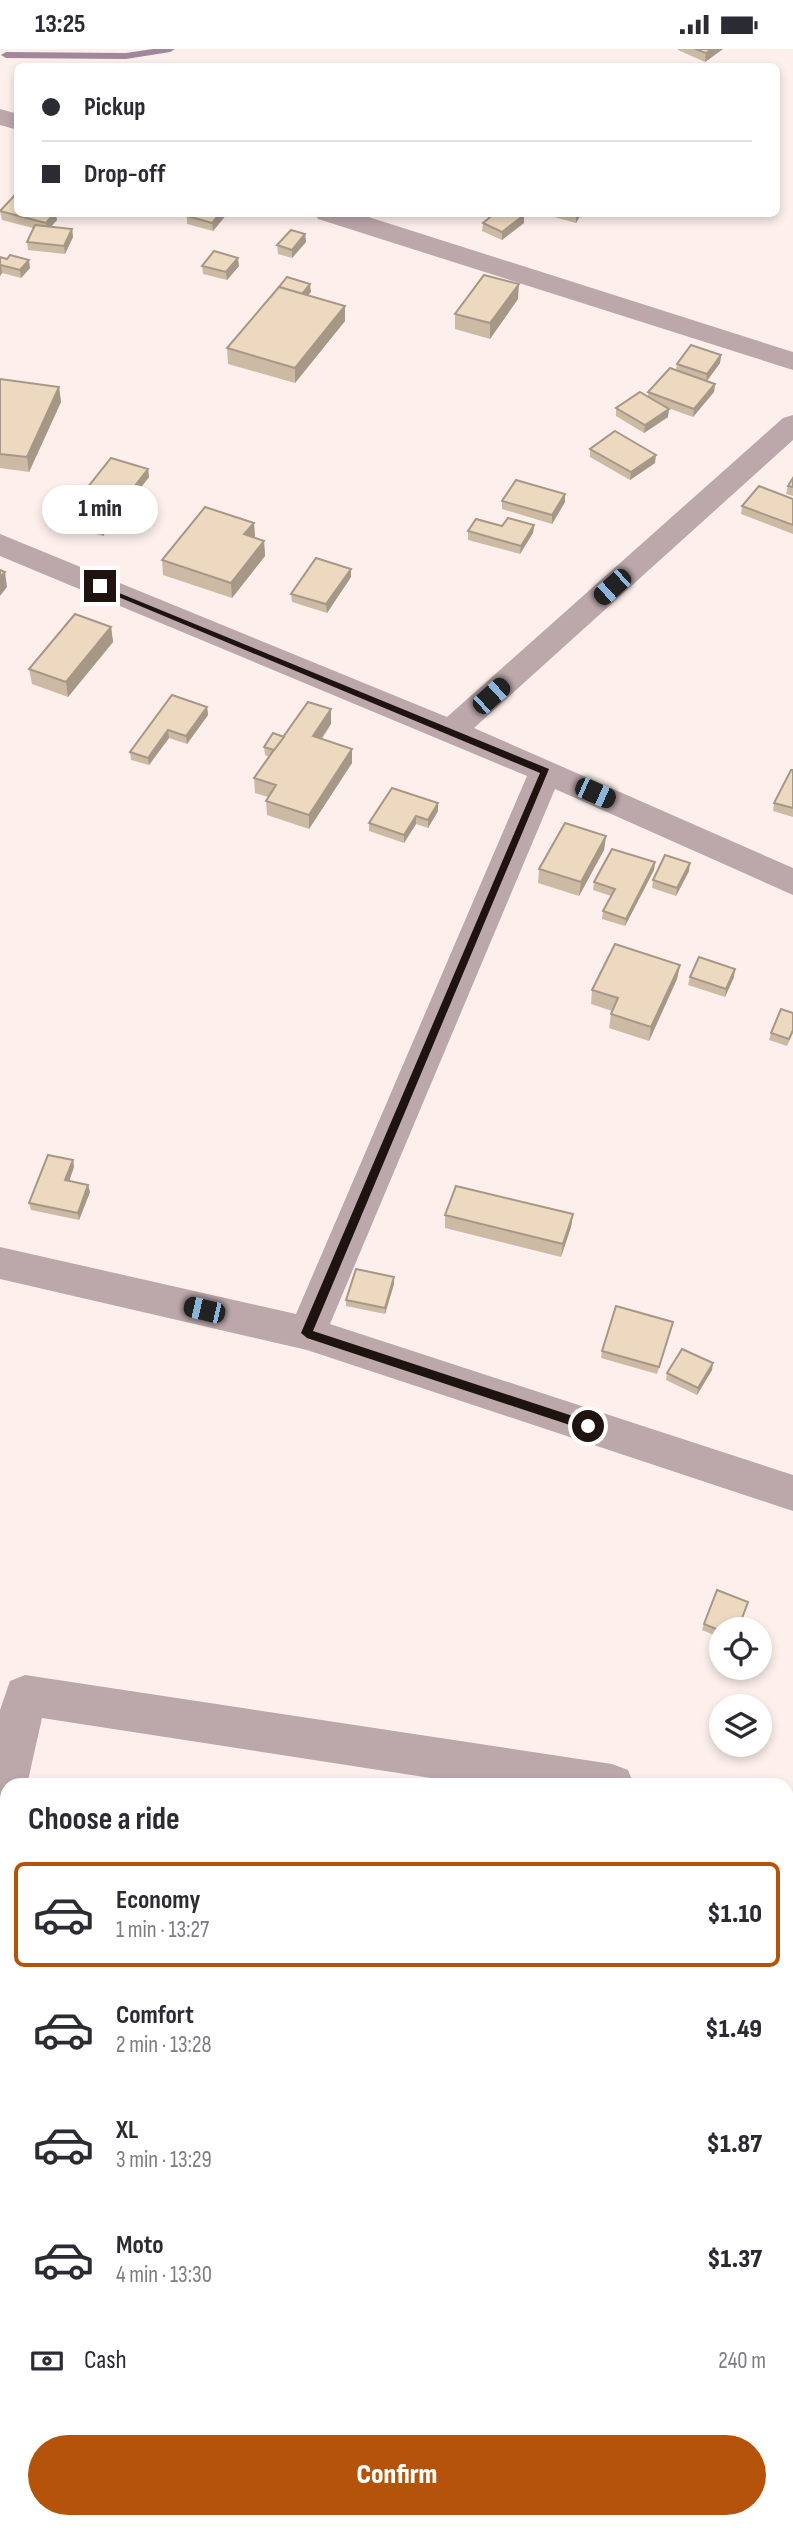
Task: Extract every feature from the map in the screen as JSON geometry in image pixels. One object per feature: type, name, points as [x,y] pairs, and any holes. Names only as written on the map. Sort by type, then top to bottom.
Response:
[{"type":"street","points":[[340,217],[793,361]]},
{"type":"street","points":[[450,732],[793,424]]},
{"type":"street","points":[[0,544],[546,771],[793,882]]},
{"type":"street","points":[[307,1333],[546,771]]},
{"type":"street","points":[[0,1263],[307,1333],[793,1493]]},
{"type":"street","points":[[7,1778],[25,1695],[566,1778]]},
{"type":"building","points":[[695,49],[712,49],[706,53]]},
{"type":"building","points":[[14,196],[14,215],[0,211]]},
{"type":"building","points":[[23,217],[51,217],[46,223]]},
{"type":"building","points":[[191,217],[217,217],[212,223]]},
{"type":"building","points":[[490,217],[521,217],[502,232],[483,223]]},
{"type":"building","points":[[35,225],[72,229],[64,246],[27,242]]},
{"type":"building","points":[[291,230],[305,234],[292,250],[277,245]]},
{"type":"building","points":[[214,251],[238,258],[226,272],[202,266]]},
{"type":"building","points":[[10,255],[29,260],[20,270],[0,266],[0,257],[7,259]]},
{"type":"building","points":[[484,275],[519,284],[490,323],[455,314]]},
{"type":"building","points":[[287,277],[310,284],[302,294],[279,287]]},
{"type":"building","points":[[279,287],[345,306],[295,368],[227,348]]},
{"type":"building","points":[[691,345],[721,355],[707,374],[677,364]]},
{"type":"building","points":[[670,368],[715,384],[694,409],[648,392]]},
{"type":"building","points":[[0,379],[59,387],[27,457],[0,454]]},
{"type":"building","points":[[640,392],[669,409],[645,425],[616,408]]},
{"type":"building","points":[[615,431],[656,455],[631,472],[590,449]]},
{"type":"building","points":[[111,458],[148,469],[102,528],[64,517]]},
{"type":"building","points":[[516,480],[565,494],[552,515],[502,501]]},
{"type":"building","points":[[759,486],[793,499],[793,525],[742,506]]},
{"type":"building","points":[[205,507],[254,523],[244,534],[264,541],[231,583],[162,560]]},
{"type":"building","points":[[508,518],[534,525],[521,546],[468,531],[476,519],[502,526]]},
{"type":"building","points":[[316,558],[351,569],[326,604],[291,594]]},
{"type":"building","points":[[75,614],[111,627],[66,682],[29,669]]},
{"type":"building","points":[[172,695],[207,707],[186,736],[168,730],[148,758],[130,752]]},
{"type":"building","points":[[308,702],[331,709],[313,736],[352,749],[309,815],[266,801],[276,785],[254,778]]},
{"type":"building","points":[[273,733],[284,737],[274,750],[264,747]]},
{"type":"building","points":[[793,770],[793,808],[774,803]]},
{"type":"building","points":[[392,788],[438,803],[428,820],[416,816],[404,835],[369,823]]},
{"type":"building","points":[[565,823],[606,836],[581,882],[539,869]]},
{"type":"building","points":[[612,849],[655,862],[626,919],[603,911],[615,889],[594,882]]},
{"type":"building","points":[[665,855],[690,863],[677,888],[653,880]]},
{"type":"building","points":[[615,944],[680,965],[651,1027],[611,1014],[618,998],[592,990]]},
{"type":"building","points":[[699,957],[735,969],[726,989],[690,977]]},
{"type":"building","points":[[781,1009],[793,1013],[793,1030],[789,1039],[771,1033]]},
{"type":"building","points":[[48,1155],[73,1160],[65,1180],[88,1185],[78,1213],[29,1203]]},
{"type":"building","points":[[456,1186],[573,1214],[563,1244],[445,1215]]},
{"type":"building","points":[[356,1269],[394,1277],[385,1308],[346,1300]]},
{"type":"building","points":[[616,1306],[673,1322],[659,1367],[602,1351]]},
{"type":"building","points":[[682,1349],[713,1363],[698,1388],[667,1373]]},
{"type":"building","points":[[717,1590],[748,1602],[742,1617],[709,1617],[709,1626],[704,1624]]},
{"type":"waterway","points":[[6,55],[126,56],[170,49]]},
{"type":"route","points":[[100,586],[546,771],[307,1333],[588,1426]]}]
